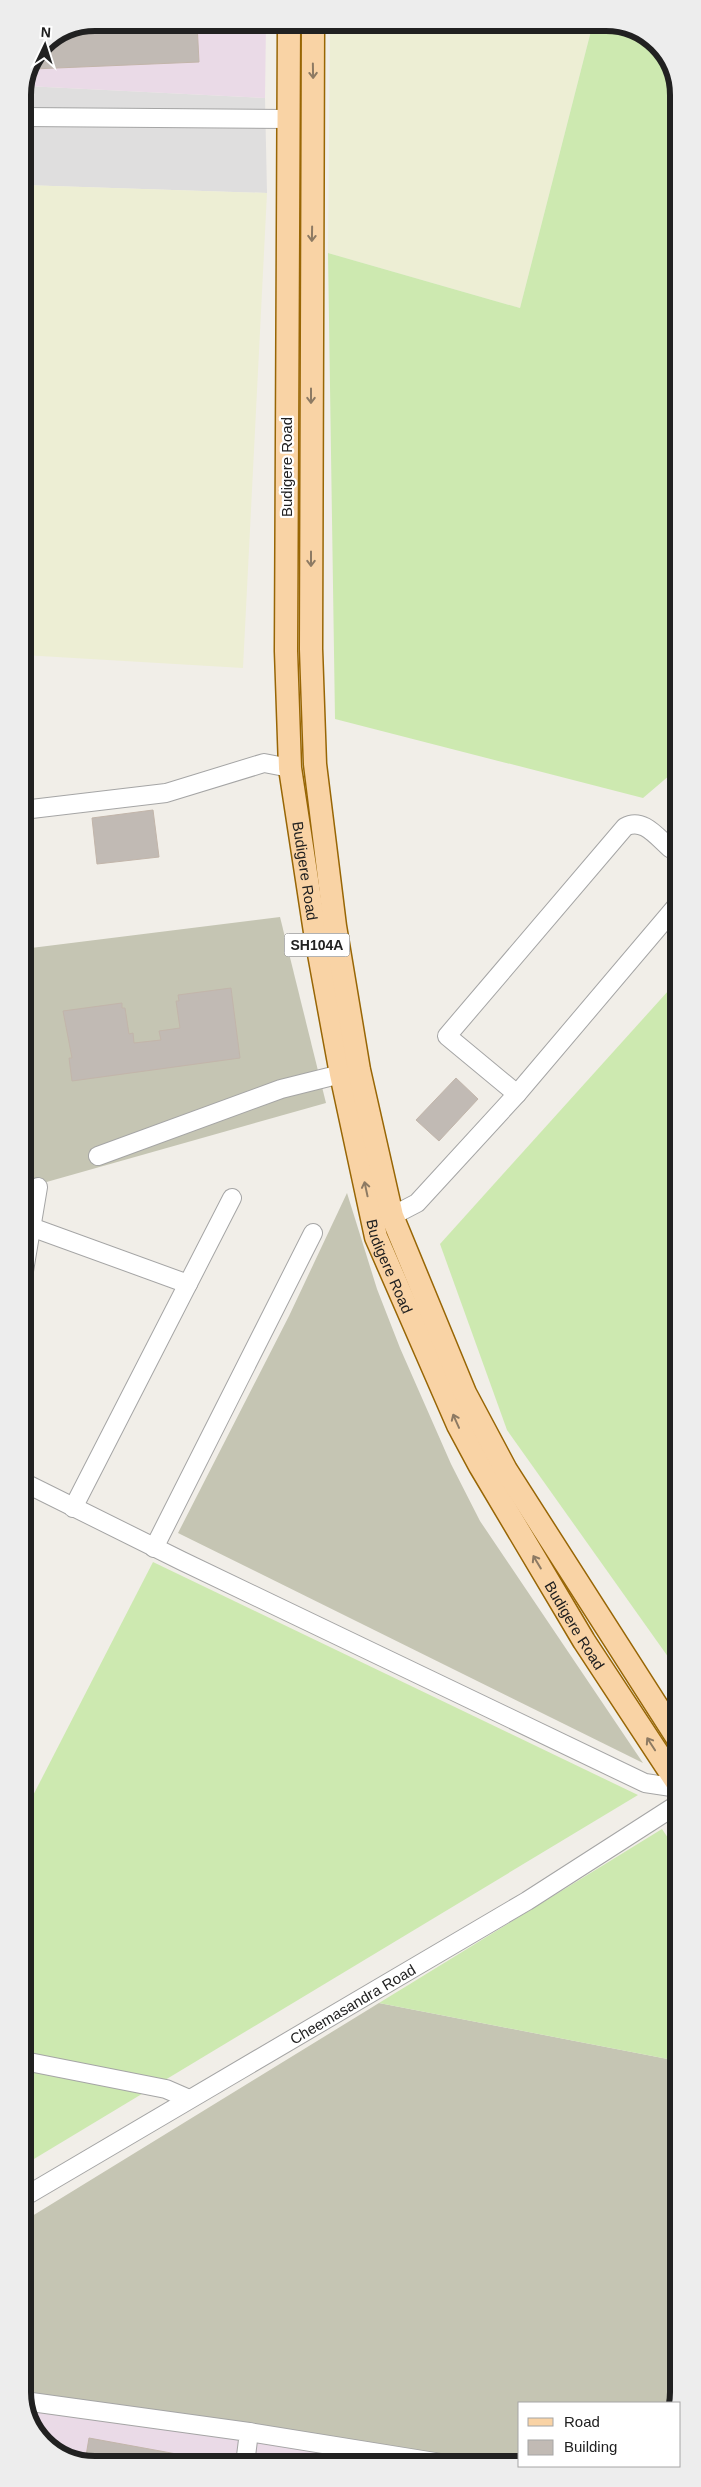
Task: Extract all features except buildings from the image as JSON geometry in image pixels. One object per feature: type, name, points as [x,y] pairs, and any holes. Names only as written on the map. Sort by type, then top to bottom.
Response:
[{"type":"main road","name":"Budigere Road","points":[[289,31],[286,651],[290,768],[315,932],[341,1074],[376,1237],[458,1425],[584,1642],[670,1774]]},
{"type":"main road","name":"Budigere Road","points":[[313,31],[311,649],[315,764],[335,926],[359,1070],[392,1216],[465,1393],[481,1425],[609,1634],[670,1727]]},
{"type":"street","points":[[31,117],[289,119]]},
{"type":"street","points":[[31,809],[166,794],[264,763],[290,768]]},
{"type":"street","points":[[517,1094],[447,1036],[625,827],[633,823],[642,824],[670,844]]},
{"type":"street","points":[[392,1216],[417,1202],[517,1094],[670,913]]},
{"type":"street","points":[[98,1156],[281,1089],[341,1074]]},
{"type":"street","points":[[31,1233],[38,1187]]},
{"type":"street","points":[[73,1508],[232,1198]]},
{"type":"street","points":[[32,1227],[188,1284]]},
{"type":"street","points":[[154,1548],[313,1233]]},
{"type":"street","points":[[31,1486],[154,1548],[645,1784],[670,1786]]},
{"type":"street","name":"Cheemasandra Road","points":[[31,2193],[527,1901],[670,1809]]},
{"type":"street","points":[[31,2062],[166,2089],[189,2099]]},
{"type":"street","points":[[32,2403],[249,2432],[393,2456]]},
{"type":"street","points":[[246,2456],[249,2432]]},
{"type":"shaded area","points":[[266,31],[265,98],[32,86],[36,71],[50,50],[71,36],[83,32]]},
{"type":"shaded area","points":[[330,31],[591,31],[520,308],[328,253]]},
{"type":"shaded area","points":[[32,86],[265,98],[267,193],[31,185]]},
{"type":"shaded area","points":[[31,185],[267,193],[243,668],[31,655]]},
{"type":"shaded area","points":[[280,917],[326,1103],[43,1183],[31,1181],[31,948]]},
{"type":"shaded area","points":[[347,1193],[377,1289],[400,1348],[451,1464],[480,1521],[643,1763],[178,1533],[289,1316]]},
{"type":"shaded area","points":[[379,2003],[670,2059],[668,2402],[518,2402],[518,2456],[449,2456],[31,2397],[31,2217]]},
{"type":"shaded area","points":[[31,2397],[449,2456],[91,2456],[71,2451],[53,2440],[40,2424],[32,2404]]},
{"type":"green space","points":[[591,31],[618,32],[630,36],[648,47],[661,63],[669,83],[670,95],[670,775],[643,798],[335,719],[328,253],[520,308]]},
{"type":"green space","points":[[670,989],[670,1660],[507,1430],[440,1244]]},
{"type":"green space","points":[[153,1562],[638,1795],[31,2161],[31,1799]]},
{"type":"green space","points":[[662,1829],[670,1841],[670,2059],[379,2003]]}]
